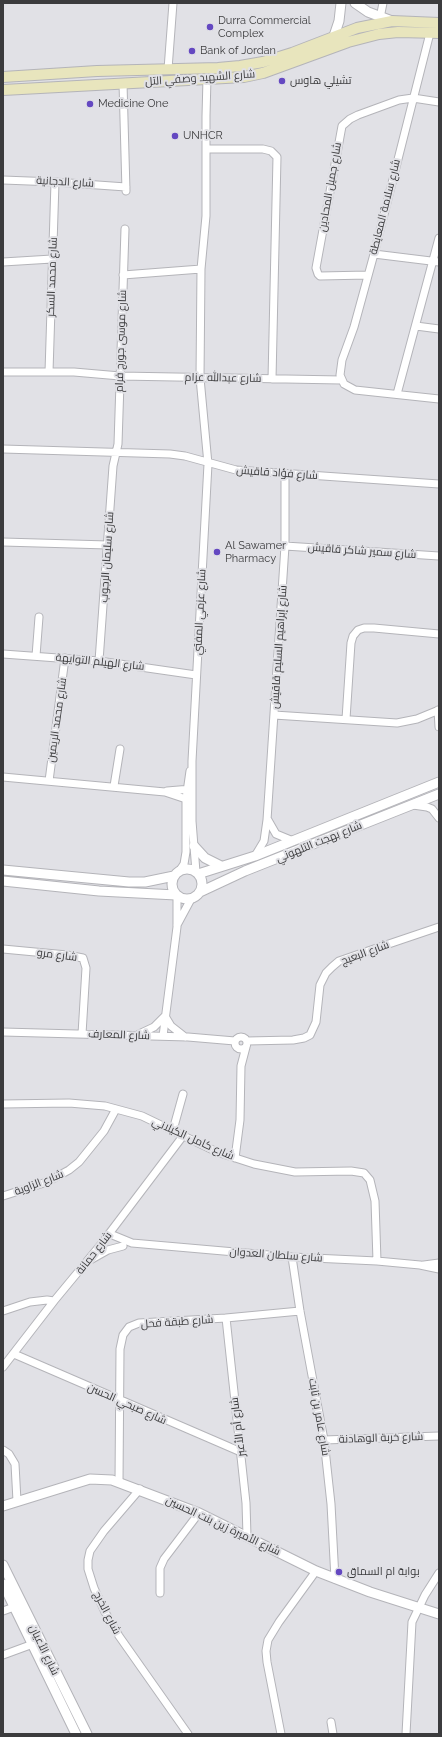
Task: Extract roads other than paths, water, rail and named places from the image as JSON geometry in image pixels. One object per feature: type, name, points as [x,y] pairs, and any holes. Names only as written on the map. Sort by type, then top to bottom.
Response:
[{"type":"main road","name":"شارع الشهيد وصفي التل","points":[[5,77],[218,68],[263,62],[292,53],[357,28],[392,21],[439,23]]},
{"type":"main road","name":"شارع الشهيد وصفي التل","points":[[5,90],[244,77],[264,73],[348,42],[379,34],[434,33]]},
{"type":"main road","points":[[26,76],[24,82],[28,88]]},
{"type":"main road","points":[[5,77],[10,83],[5,90]]},
{"type":"street","points":[[168,70],[173,3]]},
{"type":"street","points":[[334,36],[339,21],[341,3]]},
{"type":"street","points":[[355,3],[380,18],[392,21]]},
{"type":"street","points":[[380,18],[383,3]]},
{"type":"street","name":"شارع سلامة المعايطة","points":[[341,380],[340,370],[342,360],[374,254],[413,98],[434,33]]},
{"type":"street","name":"شارع عزمي المفتي","points":[[177,873],[184,861],[186,846],[208,464],[200,378],[201,270],[206,216],[208,78]]},
{"type":"street","name":"شارع الدجانية","points":[[3,180],[55,182],[126,189],[123,83]]},
{"type":"street","points":[[413,98],[439,102]]},
{"type":"street","name":"شارع جميل المحادين","points":[[368,275],[320,276],[316,268],[340,130],[344,123],[358,115],[392,102],[413,98]]},
{"type":"street","points":[[206,149],[262,149],[271,151],[277,157],[272,379]]},
{"type":"street","name":"شارع محمد السكر","points":[[50,372],[55,182]]},
{"type":"street","name":"شارع موسى جورج فرام","points":[[117,452],[125,229]]},
{"type":"street","points":[[397,394],[436,262],[439,238]]},
{"type":"street","points":[[374,254],[436,262]]},
{"type":"street","points":[[3,262],[52,259]]},
{"type":"street","points":[[123,275],[201,270]]},
{"type":"street","points":[[416,326],[439,329]]},
{"type":"street","name":"شارع عبدالله عزام","points":[[3,372],[74,372],[120,376],[341,380]]},
{"type":"street","points":[[341,380],[348,388],[355,390],[439,399]]},
{"type":"street","name":"شارع فؤاد قاقيش","points":[[3,449],[170,454],[186,456],[208,464],[236,470],[439,484]]},
{"type":"street","name":"شارع سليمان الرجوب","points":[[99,661],[113,466],[117,452]]},
{"type":"street","name":"شارع إبراهيم السليم قاقيش","points":[[256,856],[264,841],[267,820],[285,546],[286,474]]},
{"type":"street","points":[[3,542],[108,545]]},
{"type":"street","name":"شارع سمير شاكر قاقيش","points":[[285,546],[439,556]]},
{"type":"street","points":[[36,656],[39,617]]},
{"type":"street","points":[[346,719],[352,643],[353,636],[358,630],[364,628],[374,628],[439,634]]},
{"type":"street","name":"شارع الهيلم التوايهة","points":[[3,654],[99,661],[196,675]]},
{"type":"street","name":"شارع محمد الريمين","points":[[49,781],[65,658]]},
{"type":"street","points":[[274,715],[397,723],[417,719],[439,710],[439,727]]},
{"type":"street","points":[[114,786],[120,749]]},
{"type":"street","points":[[3,777],[114,786],[165,792],[189,799]]},
{"type":"street","name":"شارع بهجت التلهوني","points":[[197,873],[256,856],[439,782]]},
{"type":"street","points":[[165,792],[189,789]]},
{"type":"street","name":"شارع بهجت التلهوني","points":[[200,892],[245,871],[439,794]]},
{"type":"street","name":"شارع عزمي المفتي","points":[[189,799],[197,873]]},
{"type":"street","points":[[410,805],[432,809],[439,818]]},
{"type":"street","points":[[267,820],[276,834],[293,841]]},
{"type":"street","points":[[194,846],[206,858],[221,866]]},
{"type":"street","points":[[3,870],[125,882],[145,882],[188,869],[197,873],[202,883],[200,892],[191,899],[177,927]]},
{"type":"street","points":[[163,1036],[164,1016],[177,927],[176,895],[171,886],[177,873]]},
{"type":"street","points":[[3,881],[99,891],[176,895],[184,899],[191,899]]},
{"type":"street","name":"شارع البعيج","points":[[246,1044],[293,1040],[310,1035],[316,1022],[320,985],[326,973],[332,967],[339,962],[365,952],[439,927]]},
{"type":"street","name":"شارع مرو","points":[[3,949],[83,958],[86,968],[82,1034]]},
{"type":"street","points":[[136,1036],[154,1026],[164,1016]]},
{"type":"street","points":[[164,1016],[175,1030],[188,1037]]},
{"type":"street","name":"شارع المعارف","points":[[3,1032],[188,1037],[235,1044]]},
{"type":"street","points":[[235,1158],[240,1113],[241,1066],[246,1044],[244,1037],[239,1037],[235,1044],[241,1066]]},
{"type":"street","points":[[235,1044],[240,1050],[246,1044]]},
{"type":"street","points":[[173,1130],[183,1094]]},
{"type":"street","name":"شارع كامل الكيلاني","points":[[3,1104],[69,1103],[116,1109],[142,1116],[216,1152],[254,1164],[290,1171],[351,1171],[364,1173],[370,1180],[376,1201],[377,1261]]},
{"type":"street","name":"شارع الزاوية","points":[[3,1196],[47,1182],[70,1170],[79,1162],[104,1132],[116,1109]]},
{"type":"street","name":"شارع حمانة","points":[[3,1367],[54,1301],[110,1234],[183,1136]]},
{"type":"street","name":"شارع سلطان العدوان","points":[[110,1234],[132,1243],[292,1256],[377,1261],[420,1265],[439,1270]]},
{"type":"street","name":"شارع سلطان العدوان","points":[[102,1243],[123,1246],[132,1243]]},
{"type":"street","points":[[87,1263],[103,1253],[123,1246]]},
{"type":"street","name":"شارع عامر بن ثابت","points":[[292,1256],[300,1311],[324,1440],[330,1496],[335,1579]]},
{"type":"street","name":"شارع سلطان العدوان","points":[[420,1265],[439,1263]]},
{"type":"street","points":[[3,1311],[30,1302],[47,1300],[54,1301]]},
{"type":"street","name":"شارع طبقة فحل","points":[[119,1482],[121,1341],[129,1327],[139,1323],[226,1318],[300,1311]]},
{"type":"street","name":"شارع أم الأعبر","points":[[226,1318],[241,1452],[247,1518],[247,1536]]},
{"type":"street","name":"شارع صبحي الحسن","points":[[14,1354],[119,1399],[190,1432],[241,1452]]},
{"type":"street","name":"شارع خربة الوهادنة","points":[[324,1440],[439,1436]]},
{"type":"street","points":[[3,1450],[9,1454],[15,1464],[17,1501]]},
{"type":"street","name":"شارع الأميرة زين بنت الحسين","points":[[3,1506],[90,1479],[107,1479],[140,1489],[199,1513],[335,1579],[439,1614]]},
{"type":"street","name":"شارع الخرج","points":[[140,1489],[104,1531],[90,1551],[88,1569],[94,1588],[105,1612],[119,1636],[188,1734]]},
{"type":"street","points":[[160,1593],[160,1568],[199,1513]]},
{"type":"street","name":"شارع الأعيان","points":[[3,1565],[87,1734]]},
{"type":"street","points":[[282,1734],[267,1662],[266,1651],[268,1640],[279,1622],[316,1571]]},
{"type":"street","points":[[406,1734],[411,1629],[414,1616],[418,1608],[439,1573]]},
{"type":"street","name":"شارع الأعيان","points":[[3,1584],[76,1734]]},
{"type":"street","points":[[3,1611],[14,1607]]},
{"type":"street","points":[[3,1654],[33,1644]]},
{"type":"street","points":[[331,1722],[333,1734]]},
{"type":"place","name":"Durra Commercial Complex","points":[[210,27]]},
{"type":"place","name":"Bank of Jordan","points":[[192,51]]},
{"type":"place","name":"تشيلي هاوس","points":[[282,81]]},
{"type":"place","name":"Medicine One","points":[[90,104]]},
{"type":"place","name":"UNHCR","points":[[175,136]]},
{"type":"place","name":"Al Sawamer Pharmacy","points":[[217,552]]},
{"type":"place","name":"بوابة ام السماق","points":[[339,1572]]}]
